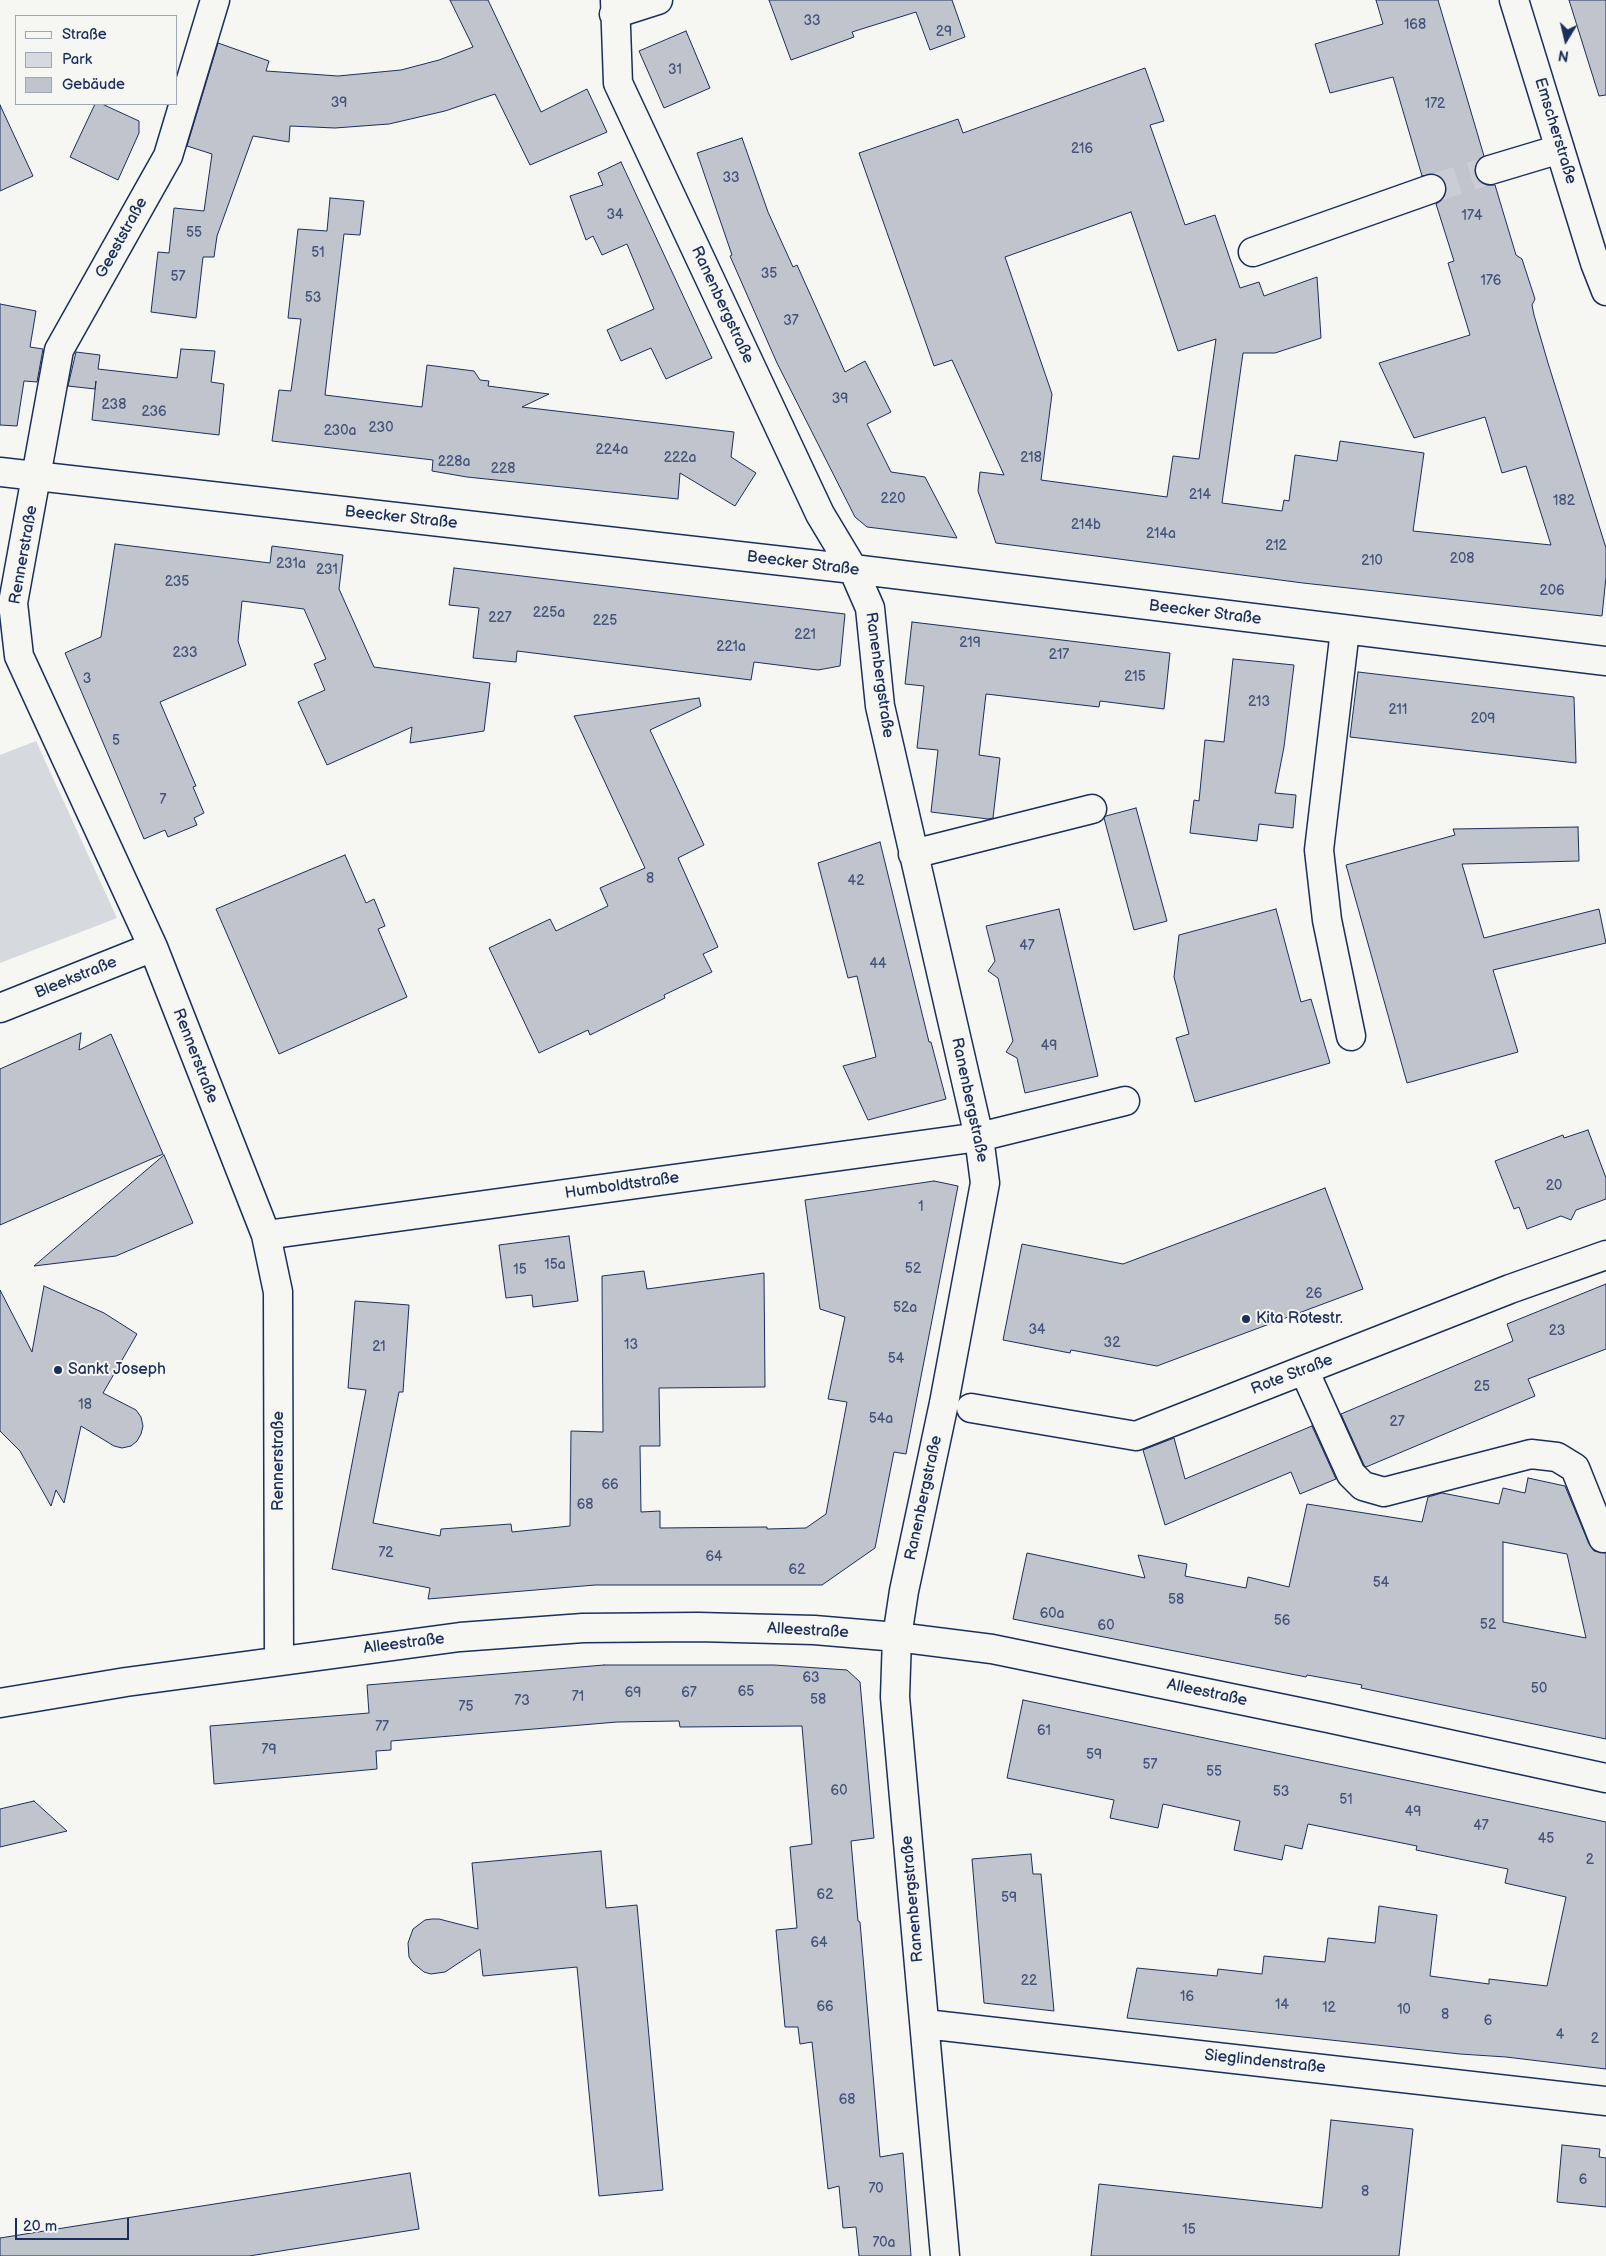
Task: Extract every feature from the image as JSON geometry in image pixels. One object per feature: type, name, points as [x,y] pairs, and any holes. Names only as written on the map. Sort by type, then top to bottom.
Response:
[{"type":"street","name":"Geeststraße","points":[[37,477],[59,350],[168,156],[215,0]]},
{"type":"street","points":[[615,7],[658,0]]},
{"type":"street","name":"Emscherstraße","points":[[1514,0],[1560,149],[1601,262],[1606,290]]},
{"type":"street","name":"Ranenbergstraße","points":[[615,7],[618,83],[820,514],[853,569],[870,608],[880,706],[979,1137],[984,1183],[944,1403],[904,1591],[897,1637],[895,1698],[944,2256]]},
{"type":"street","points":[[1490,170],[1560,149]]},
{"type":"street","points":[[1253,252],[1431,188]]},
{"type":"street","name":"Emscherstraße","points":[[1601,262],[1606,310]]},
{"type":"street","name":"Beecker Straße","points":[[0,472],[853,569],[1606,662]]},
{"type":"street","name":"Rennerstraße","points":[[37,477],[13,603],[19,656],[153,947],[266,1235],[278,1292],[279,1661]]},
{"type":"street","points":[[1345,630],[1319,850],[1326,920],[1351,1036]]},
{"type":"street","points":[[913,854],[1092,809]]},
{"type":"street","name":"Bleekstraße","points":[[0,1008],[153,947]]},
{"type":"street","name":"Humboldtstraße","points":[[266,1235],[979,1137],[1125,1101]]},
{"type":"street","name":"Rote Straße","points":[[971,1408],[1136,1436],[1510,1289],[1606,1255]]},
{"type":"street","points":[[1304,1370],[1351,1474],[1363,1486],[1384,1492],[1531,1454],[1557,1456],[1575,1468],[1604,1538]]},
{"type":"street","name":"Alleestraße","points":[[0,1703],[279,1661],[460,1637],[583,1628],[698,1627],[814,1630],[897,1637],[1000,1651],[1328,1718],[1606,1778]]},
{"type":"street","name":"Sieglindenstraße","points":[[925,2024],[1606,2101]]},
{"type":"green space","points":[[36,741],[117,918],[0,963],[0,755]]},
{"type":"building","points":[[450,0],[488,0],[541,112],[587,89],[607,132],[530,165],[495,94],[445,111],[389,124],[335,128],[290,126],[289,142],[253,136],[217,236],[214,257],[203,257],[196,318],[151,312],[158,252],[169,253],[174,208],[204,211],[212,154],[187,146],[218,43],[269,61],[266,71],[338,76],[401,70],[439,60],[473,47]]},
{"type":"building","points":[[769,0],[952,0],[965,37],[930,50],[916,12],[852,32],[854,37],[791,60]]},
{"type":"building","points":[[1376,0],[1438,0],[1484,156],[1478,160],[1475,166],[1475,174],[1480,182],[1487,185],[1495,185],[1516,255],[1522,259],[1535,299],[1532,305],[1534,315],[1606,548],[1606,577],[1602,616],[1303,583],[996,543],[978,491],[980,472],[1004,475],[952,360],[934,366],[859,153],[958,119],[963,133],[1145,68],[1164,121],[1150,125],[1185,225],[1215,215],[1240,288],[1259,282],[1264,296],[1317,277],[1321,338],[1275,353],[1243,353],[1222,503],[1282,511],[1284,500],[1289,501],[1295,455],[1337,461],[1340,441],[1424,453],[1413,531],[1551,545],[1526,466],[1502,473],[1485,417],[1414,438],[1379,363],[1470,335],[1448,263],[1454,261],[1436,204],[1443,199],[1446,192],[1446,184],[1441,177],[1434,174],[1422,176],[1393,77],[1330,93],[1315,44],[1383,24]],"holes":[[[1131,212],[1178,351],[1216,339],[1199,459],[1173,456],[1167,497],[1041,480],[1052,394],[1005,257]]]},
{"type":"building","points":[[1569,0],[1606,0],[1606,95],[1599,96]]},
{"type":"building","points":[[686,31],[710,88],[664,108],[639,51]]},
{"type":"building","points":[[0,105],[33,176],[0,191]]},
{"type":"building","points":[[95,105],[104,105],[139,121],[139,133],[118,180],[70,157]]},
{"type":"building","points":[[742,138],[768,212],[793,267],[797,265],[845,372],[865,361],[891,412],[867,424],[891,472],[925,477],[957,538],[867,527],[855,517],[777,363],[730,256],[732,255],[697,153]]},
{"type":"building","points":[[621,162],[712,358],[666,379],[651,348],[621,361],[607,330],[654,309],[627,244],[602,255],[593,236],[586,240],[570,196],[603,185],[598,173]]},
{"type":"building","points":[[330,198],[364,201],[360,235],[344,234],[325,395],[422,407],[427,365],[474,371],[480,380],[489,381],[488,386],[549,394],[522,407],[734,432],[731,457],[756,473],[735,506],[680,473],[678,499],[467,477],[432,471],[433,460],[272,441],[279,390],[291,391],[301,319],[288,318],[298,229],[327,231]]},
{"type":"building","points":[[0,304],[36,311],[30,347],[43,349],[37,382],[24,381],[17,426],[0,425]]},
{"type":"building","points":[[181,349],[215,351],[211,382],[224,384],[219,435],[92,420],[96,381],[95,389],[68,386],[76,352],[100,355],[98,369],[177,378]]},
{"type":"building","points":[[115,544],[270,563],[272,546],[343,555],[339,589],[374,667],[490,683],[484,731],[410,743],[412,727],[327,765],[298,702],[325,690],[314,664],[326,659],[304,609],[242,601],[238,641],[246,665],[160,702],[196,786],[193,787],[204,813],[194,818],[197,825],[168,837],[165,830],[144,839],[65,653],[101,637]]},
{"type":"building","points":[[454,568],[845,614],[840,666],[818,670],[754,662],[751,680],[517,651],[516,662],[473,658],[479,608],[449,605]]},
{"type":"building","points":[[912,622],[1170,653],[1164,709],[1100,701],[1099,707],[986,694],[979,755],[1000,758],[993,818],[931,812],[938,750],[917,748],[924,686],[905,684]]},
{"type":"building","points":[[1233,659],[1294,665],[1284,747],[1275,793],[1296,795],[1293,828],[1259,824],[1257,841],[1190,833],[1194,800],[1199,801],[1205,740],[1224,742]]},
{"type":"building","points":[[1358,672],[1574,697],[1576,763],[1350,737]]},
{"type":"building","points":[[699,698],[701,706],[650,730],[704,845],[678,858],[718,947],[703,954],[712,972],[664,995],[665,998],[590,1035],[588,1030],[539,1053],[489,948],[550,919],[556,931],[608,906],[600,888],[645,868],[574,716]]},
{"type":"building","points":[[1136,808],[1167,921],[1134,930],[1104,818]]},
{"type":"building","points":[[1578,827],[1579,861],[1462,864],[1484,938],[1599,909],[1606,943],[1493,970],[1518,1052],[1407,1083],[1346,865],[1455,835],[1453,829]]},
{"type":"building","points":[[880,842],[929,1042],[931,1042],[946,1099],[868,1120],[843,1066],[876,1057],[857,976],[848,978],[818,863]]},
{"type":"building","points":[[345,855],[366,903],[374,899],[385,926],[378,929],[407,997],[279,1054],[216,909]]},
{"type":"building","points":[[1059,909],[1098,1076],[1025,1093],[1017,1058],[1006,1052],[1013,1041],[998,978],[988,971],[995,961],[986,926]]},
{"type":"building","points":[[1276,909],[1301,1002],[1311,999],[1330,1063],[1195,1102],[1176,1038],[1189,1034],[1174,977],[1179,935]]},
{"type":"building","points":[[81,1033],[79,1050],[111,1034],[163,1154],[0,1225],[0,1069]]},
{"type":"building","points":[[1588,1130],[1606,1178],[1606,1199],[1576,1210],[1571,1220],[1561,1216],[1527,1229],[1519,1207],[1514,1209],[1495,1161],[1563,1135],[1564,1138]]},
{"type":"building","points":[[164,1155],[193,1223],[116,1256],[34,1266]]},
{"type":"building","points":[[934,1181],[958,1186],[906,1454],[894,1452],[875,1548],[822,1585],[595,1585],[428,1599],[430,1588],[332,1569],[366,1390],[348,1388],[355,1301],[409,1305],[403,1392],[399,1392],[373,1523],[440,1536],[441,1529],[511,1524],[512,1532],[570,1526],[571,1431],[603,1432],[602,1276],[644,1271],[647,1289],[764,1273],[765,1387],[659,1388],[660,1446],[640,1446],[641,1512],[660,1511],[660,1528],[806,1528],[826,1514],[847,1402],[828,1399],[845,1317],[820,1309],[805,1200]]},
{"type":"building","points":[[1325,1188],[1363,1289],[1157,1366],[1071,1350],[1070,1353],[1003,1340],[1022,1244],[1123,1264]]},
{"type":"building","points":[[569,1236],[578,1301],[533,1307],[532,1295],[506,1298],[499,1245]]},
{"type":"building","points":[[1606,1284],[1606,1349],[1528,1379],[1535,1396],[1366,1467],[1364,1465],[1341,1414],[1513,1341],[1507,1324]]},
{"type":"building","name":"Sankt Joseph","points":[[44,1286],[104,1313],[137,1334],[103,1393],[136,1410],[141,1417],[143,1426],[137,1441],[131,1446],[122,1448],[114,1446],[81,1426],[64,1503],[56,1490],[51,1506],[20,1451],[0,1431],[0,1290],[32,1352]]},
{"type":"building","points":[[1312,1426],[1336,1479],[1300,1494],[1291,1472],[1165,1525],[1143,1450],[1174,1438],[1185,1479]]},
{"type":"building","points":[[1528,1478],[1565,1486],[1589,1544],[1594,1551],[1606,1553],[1606,1739],[1361,1688],[1362,1685],[1307,1675],[1306,1677],[1013,1619],[1027,1553],[1145,1578],[1138,1555],[1187,1564],[1185,1576],[1246,1588],[1248,1577],[1289,1587],[1307,1504],[1422,1522],[1428,1497],[1442,1493],[1499,1504],[1503,1488],[1525,1493]],"holes":[[[1503,1542],[1567,1554],[1586,1638],[1503,1622]]]},
{"type":"building","points":[[604,1665],[774,1665],[847,1670],[860,1682],[874,1838],[851,1841],[858,1921],[860,1922],[880,2157],[903,2153],[911,2256],[859,2256],[856,2227],[843,2228],[839,2186],[828,2189],[812,2042],[800,2044],[798,2027],[785,2027],[776,1930],[797,1928],[790,1847],[812,1844],[802,1726],[680,1727],[679,1721],[617,1722],[391,1741],[391,1750],[376,1751],[377,1769],[214,1784],[210,1726],[369,1713],[367,1685]]},
{"type":"building","points":[[1023,1700],[1606,1822],[1606,2069],[1127,2018],[1137,1968],[1217,1976],[1218,1969],[1262,1974],[1264,1956],[1325,1962],[1328,1938],[1375,1943],[1379,1906],[1437,1915],[1430,1976],[1489,1984],[1489,1979],[1547,1986],[1566,1897],[1505,1883],[1508,1869],[1416,1850],[1417,1846],[1308,1824],[1302,1849],[1285,1845],[1282,1860],[1234,1850],[1240,1821],[1163,1804],[1158,1828],[1110,1818],[1114,1800],[1007,1778]]},
{"type":"building","points":[[34,1801],[67,1831],[0,1847],[0,1809]]},
{"type":"building","points":[[601,1851],[606,1908],[637,1905],[663,2190],[599,2196],[577,1967],[483,1976],[480,1949],[445,1972],[431,1974],[424,1972],[413,1963],[409,1957],[408,1943],[413,1929],[425,1920],[439,1919],[478,1929],[472,1863]]},
{"type":"building","points":[[1031,1854],[1033,1874],[1041,1874],[1054,2011],[984,2003],[972,1859]]},
{"type":"building","points":[[1331,2120],[1413,2129],[1399,2256],[1091,2256],[1099,2184],[1322,2208]]},
{"type":"building","points":[[1562,2145],[1600,2149],[1599,2157],[1606,2158],[1606,2207],[1557,2202]]},
{"type":"building","points":[[410,2173],[419,2229],[249,2256],[0,2256],[0,2238]]},
{"type":"tunnel","points":[[1431,189],[1490,170]]},
{"type":"place","name":"Kita Rotestr.","points":[[1246,1319]]},
{"type":"place","name":"Sankt Joseph","points":[[58,1370]]}]
